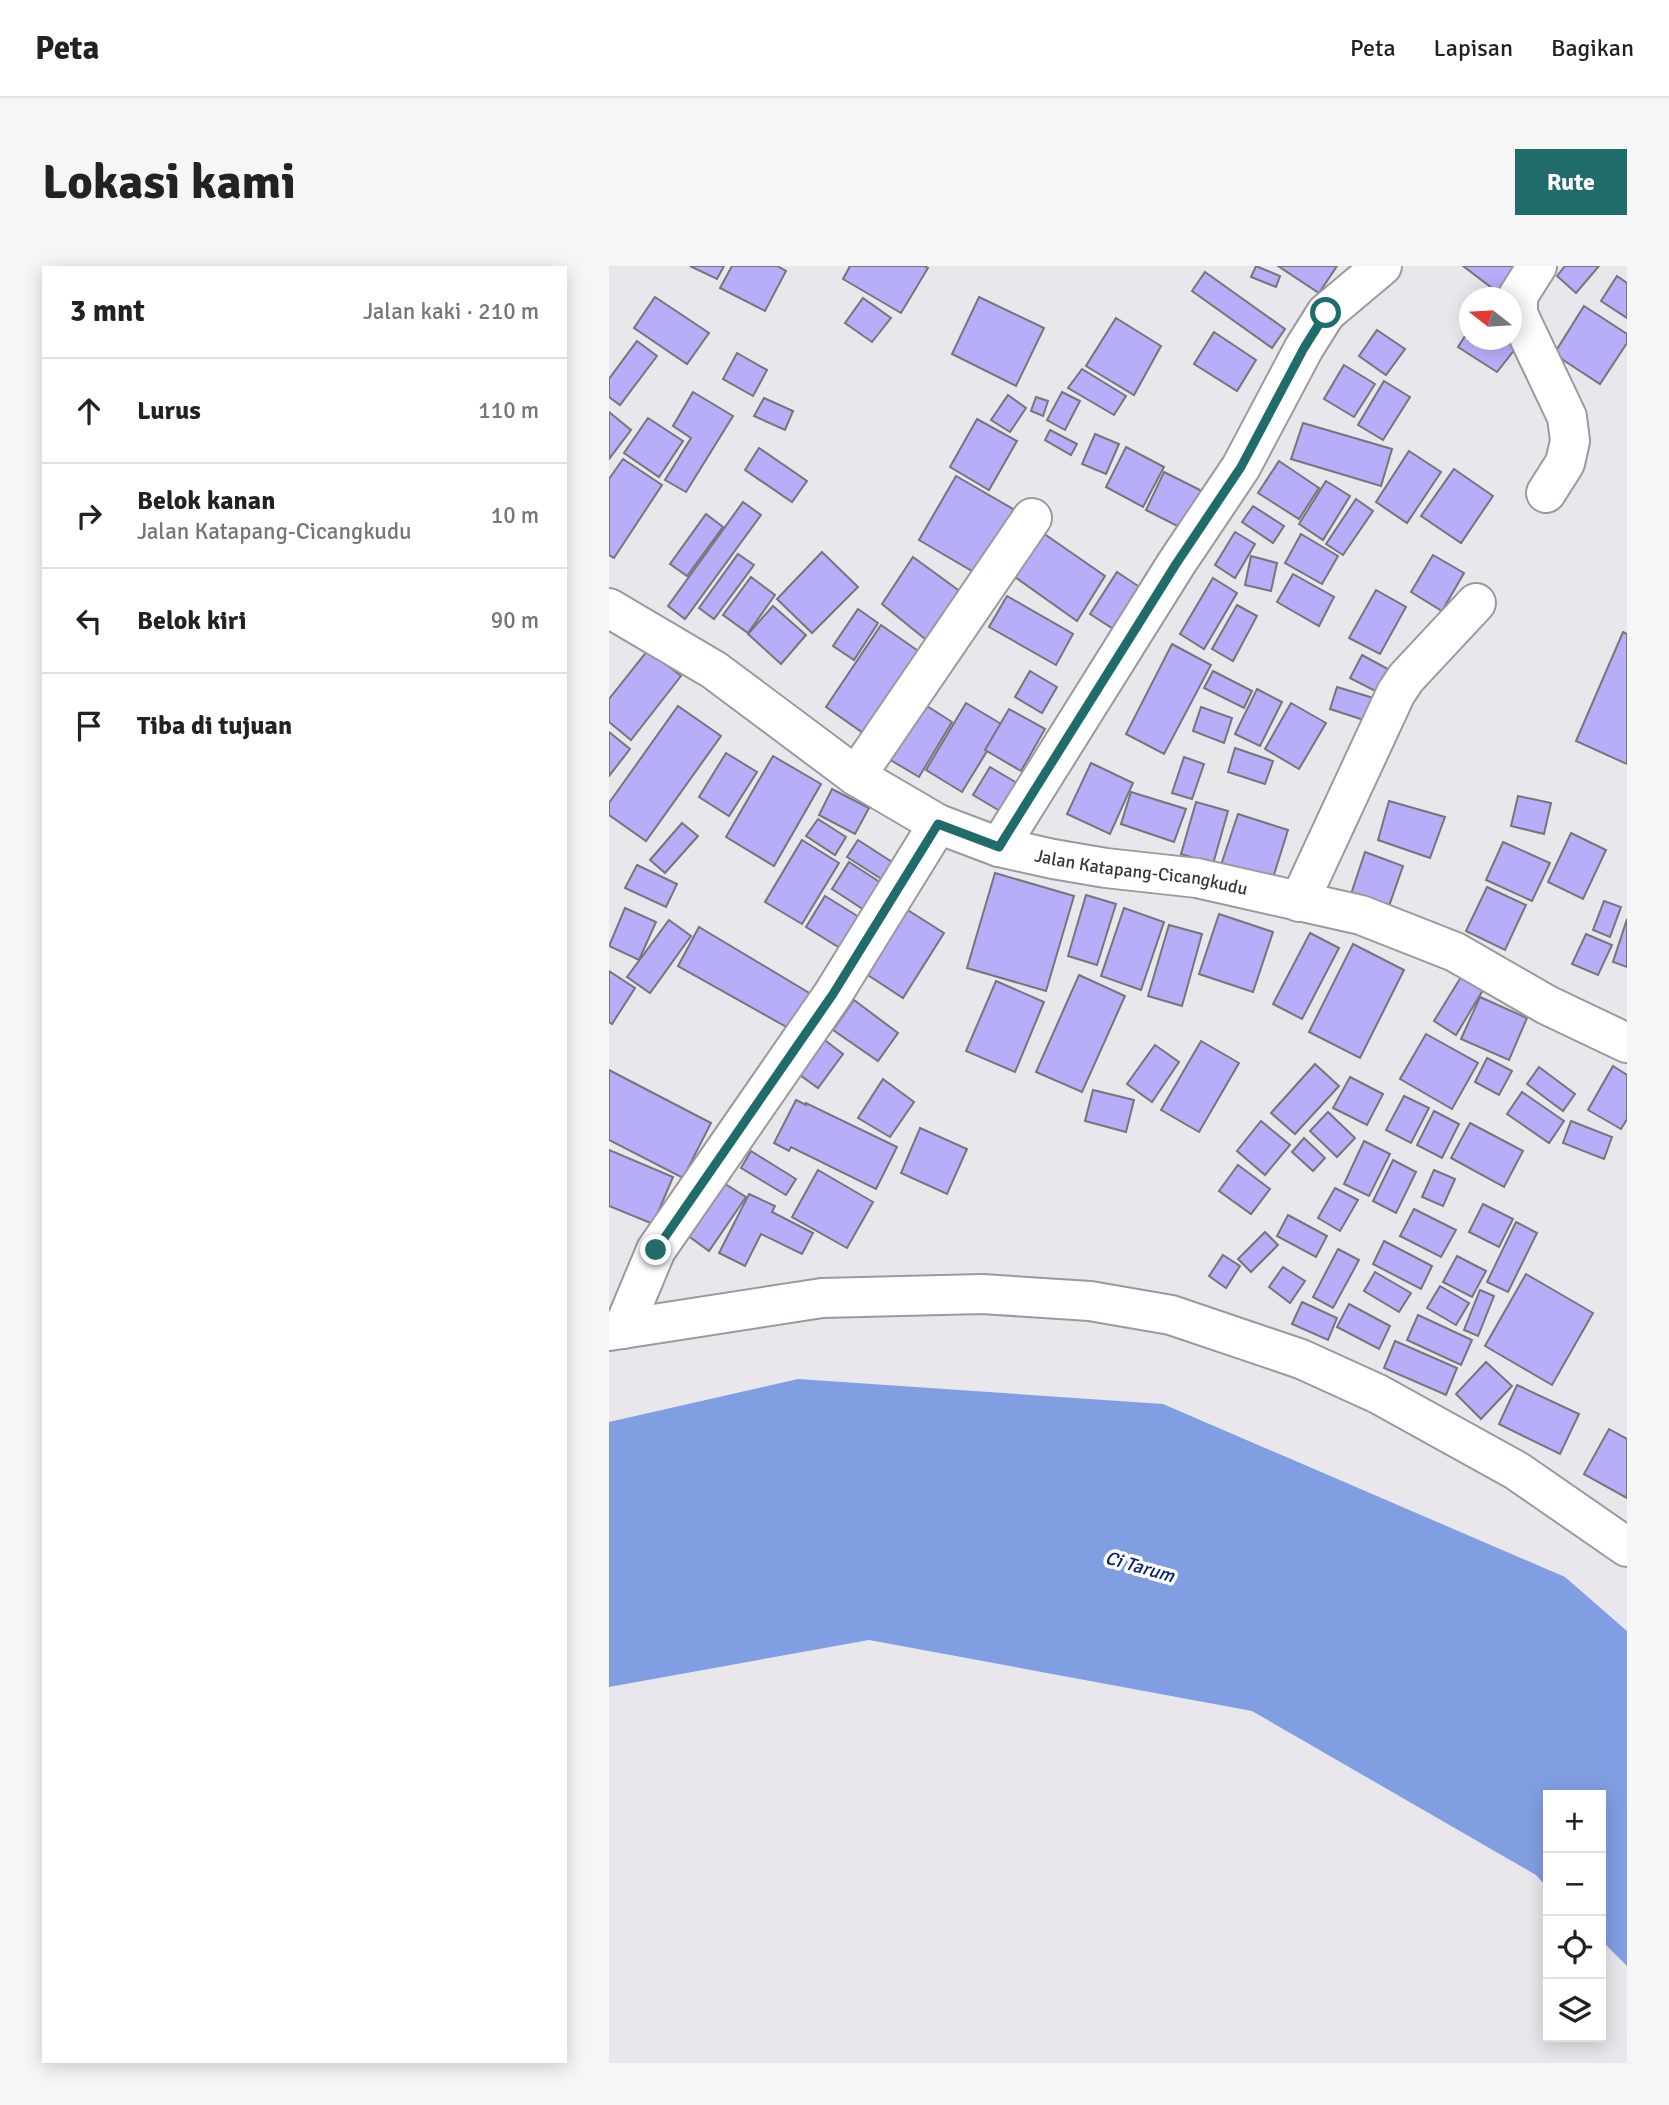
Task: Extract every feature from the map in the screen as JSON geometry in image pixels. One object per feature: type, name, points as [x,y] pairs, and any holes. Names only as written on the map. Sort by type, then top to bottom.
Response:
[{"type":"street","points":[[999,847],[1176,564],[1241,467],[1304,348],[1326,313],[1382,266]]},
{"type":"street","points":[[1537,266],[1518,296],[1518,314],[1567,417],[1570,441],[1565,463],[1546,493]]},
{"type":"street","points":[[856,776],[1033,518]]},
{"type":"street","points":[[1299,902],[1396,693],[1406,678],[1476,603]]},
{"type":"street","name":"Jalan Katapang-Cicangkudu","points":[[609,608],[714,670],[856,776],[938,824],[999,847],[1106,868],[1197,878],[1361,915],[1455,952],[1547,1005],[1627,1044]]},
{"type":"street","points":[[616,1330],[656,1250],[833,994],[938,824]]},
{"type":"street","points":[[616,1330],[822,1298],[969,1294],[1090,1301],[1171,1315],[1301,1359],[1378,1394],[1517,1471],[1627,1547]]},
{"type":"water","name":"Ci Tarum","points":[[798,1379],[1163,1404],[1565,1577],[1627,1631],[1627,1966],[1606,1945],[1606,1790],[1543,1790],[1543,1883],[1536,1875],[1252,1711],[869,1640],[609,1687],[609,1422]]},
{"type":"building","points":[[690,266],[724,266],[717,279]]},
{"type":"building","points":[[732,266],[777,266],[786,271],[765,311],[720,288]]},
{"type":"building","points":[[850,266],[928,268],[901,313],[843,279]]},
{"type":"building","points":[[1256,266],[1280,276],[1276,287],[1251,277]]},
{"type":"building","points":[[1278,266],[1337,266],[1319,293]]},
{"type":"building","points":[[1463,266],[1521,266],[1505,287],[1491,287]]},
{"type":"building","points":[[1565,266],[1599,266],[1576,293],[1557,276]]},
{"type":"building","points":[[1205,272],[1285,329],[1272,348],[1192,291]]},
{"type":"building","points":[[1617,276],[1627,283],[1627,318],[1601,301]]},
{"type":"building","points":[[655,297],[709,333],[687,364],[634,328]]},
{"type":"building","points":[[979,297],[1044,328],[1016,386],[952,354]]},
{"type":"building","points":[[863,298],[891,318],[872,342],[845,323]]},
{"type":"building","points":[[1584,306],[1627,334],[1627,343],[1600,384],[1554,354]]},
{"type":"building","points":[[1116,318],[1161,346],[1134,395],[1086,366]]},
{"type":"building","points":[[1377,330],[1405,349],[1386,375],[1359,356]]},
{"type":"building","points":[[1214,332],[1256,360],[1237,391],[1194,364]]},
{"type":"building","points":[[637,341],[657,356],[620,405],[609,397],[609,379]]},
{"type":"building","points":[[1463,350],[1514,350],[1497,372]]},
{"type":"building","points":[[737,353],[767,370],[753,396],[723,379]]},
{"type":"building","points":[[1344,365],[1375,384],[1354,417],[1324,399]]},
{"type":"building","points":[[1082,369],[1126,396],[1114,415],[1068,388]]},
{"type":"building","points":[[1384,381],[1410,397],[1383,440],[1358,425]]},
{"type":"building","points":[[693,392],[733,416],[686,492],[665,480],[691,438],[673,426]]},
{"type":"building","points":[[1062,392],[1080,401],[1065,430],[1047,420]]},
{"type":"building","points":[[1008,395],[1026,408],[1010,432],[991,420]]},
{"type":"building","points":[[1036,397],[1048,401],[1043,416],[1031,411]]},
{"type":"building","points":[[764,398],[793,411],[785,430],[754,416]]},
{"type":"building","points":[[609,412],[631,430],[609,459]]},
{"type":"building","points":[[648,418],[683,441],[659,477],[624,453]]},
{"type":"building","points":[[977,419],[1017,441],[989,490],[950,467]]},
{"type":"building","points":[[1303,423],[1392,449],[1381,486],[1291,459]]},
{"type":"building","points":[[1050,430],[1077,444],[1071,455],[1045,440]]},
{"type":"building","points":[[1095,434],[1119,444],[1106,474],[1082,464]]},
{"type":"building","points":[[1126,447],[1164,467],[1143,507],[1106,487]]},
{"type":"building","points":[[759,448],[807,481],[792,502],[745,470]]},
{"type":"building","points":[[1409,451],[1441,472],[1407,523],[1376,502]]},
{"type":"building","points":[[623,459],[662,485],[614,558],[609,555],[609,479]]},
{"type":"building","points":[[1279,461],[1319,488],[1299,519],[1258,493]]},
{"type":"building","points":[[1454,469],[1493,496],[1461,543],[1421,516]]},
{"type":"building","points":[[1164,472],[1208,494],[1189,532],[1146,510]]},
{"type":"building","points":[[956,476],[1020,513],[984,578],[919,540]]},
{"type":"building","points":[[1326,481],[1350,496],[1323,540],[1299,524]]},
{"type":"building","points":[[1356,499],[1373,511],[1343,555],[1326,544]]},
{"type":"building","points":[[743,502],[761,515],[685,619],[668,606]]},
{"type":"building","points":[[1253,506],[1284,526],[1273,543],[1242,522]]},
{"type":"building","points":[[706,514],[723,527],[687,576],[670,564]]},
{"type":"building","points":[[1235,532],[1255,544],[1235,578],[1215,565]]},
{"type":"building","points":[[1043,533],[1105,576],[1077,621],[1015,577]]},
{"type":"building","points":[[1301,534],[1338,556],[1322,584],[1285,563]]},
{"type":"building","points":[[822,552],[858,587],[812,633],[777,599]]},
{"type":"building","points":[[738,554],[754,565],[714,619],[699,608]]},
{"type":"building","points":[[1433,555],[1464,573],[1442,611],[1411,592]]},
{"type":"building","points":[[1251,556],[1277,563],[1271,591],[1245,585]]},
{"type":"building","points":[[913,557],[965,595],[930,643],[882,604]]},
{"type":"building","points":[[1117,572],[1141,588],[1115,630],[1090,614]]},
{"type":"building","points":[[1293,574],[1334,597],[1319,626],[1277,602]]},
{"type":"building","points":[[751,577],[775,595],[748,633],[723,615]]},
{"type":"building","points":[[1213,578],[1237,593],[1204,649],[1180,634]]},
{"type":"building","points":[[1376,590],[1406,607],[1380,654],[1349,638]]},
{"type":"building","points":[[1007,596],[1073,634],[1056,665],[989,627]]},
{"type":"building","points":[[1237,605],[1257,616],[1233,661],[1212,649]]},
{"type":"building","points":[[773,606],[806,635],[781,664],[748,634]]},
{"type":"building","points":[[858,609],[878,623],[854,660],[833,646]]},
{"type":"building","points":[[881,625],[921,653],[866,735],[826,707]]},
{"type":"building","points":[[1623,632],[1627,634],[1627,764],[1576,741]]},
{"type":"building","points":[[1172,644],[1211,665],[1164,754],[1126,734]]},
{"type":"building","points":[[648,650],[681,676],[631,740],[609,722],[609,699]]},
{"type":"building","points":[[1362,655],[1397,674],[1385,696],[1350,678]]},
{"type":"building","points":[[1030,671],[1057,687],[1042,713],[1015,697]]},
{"type":"building","points":[[1213,671],[1252,691],[1244,708],[1204,688]]},
{"type":"building","points":[[1337,687],[1380,700],[1373,723],[1330,709]]},
{"type":"building","points":[[1257,689],[1282,702],[1260,746],[1235,734]]},
{"type":"building","points":[[916,699],[952,722],[919,777],[882,755]]},
{"type":"building","points":[[966,703],[1003,725],[962,792],[926,770]]},
{"type":"building","points":[[1291,703],[1326,723],[1299,769],[1265,749]]},
{"type":"building","points":[[678,706],[721,736],[646,841],[609,815],[609,803]]},
{"type":"building","points":[[1201,707],[1232,718],[1224,743],[1193,731]]},
{"type":"building","points":[[1009,709],[1045,729],[1021,771],[985,750]]},
{"type":"building","points":[[609,732],[630,749],[609,776]]},
{"type":"building","points":[[1235,748],[1273,761],[1265,784],[1228,772]]},
{"type":"building","points":[[726,753],[757,772],[729,816],[699,797]]},
{"type":"building","points":[[773,756],[821,784],[774,866],[726,837]]},
{"type":"building","points":[[1184,757],[1204,764],[1192,799],[1172,793]]},
{"type":"building","points":[[1091,763],[1133,783],[1110,834],[1067,814]]},
{"type":"building","points":[[990,767],[1027,789],[1010,817],[973,795]]},
{"type":"building","points":[[832,789],[869,808],[855,834],[819,815]]},
{"type":"building","points":[[1131,792],[1186,809],[1174,842],[1121,824]]},
{"type":"building","points":[[1518,796],[1551,803],[1544,834],[1511,826]]},
{"type":"building","points":[[1389,801],[1445,817],[1430,858],[1378,840]]},
{"type":"building","points":[[1196,802],[1228,811],[1213,864],[1181,854]]},
{"type":"building","points":[[1238,814],[1288,830],[1272,881],[1221,865]]},
{"type":"building","points":[[818,819],[846,837],[835,855],[806,836]]},
{"type":"building","points":[[682,823],[698,836],[665,873],[650,860]]},
{"type":"building","points":[[1571,833],[1606,850],[1583,899],[1548,882]]},
{"type":"building","points":[[802,840],[839,863],[802,924],[765,902]]},
{"type":"building","points":[[858,840],[906,871],[894,887],[847,857]]},
{"type":"building","points":[[1503,842],[1550,863],[1532,901],[1486,880]]},
{"type":"building","points":[[1365,852],[1403,866],[1389,906],[1350,897]]},
{"type":"building","points":[[849,862],[889,888],[872,915],[832,889]]},
{"type":"building","points":[[637,865],[677,884],[666,907],[625,888]]},
{"type":"building","points":[[995,873],[1074,896],[1046,991],[967,968]]},
{"type":"building","points":[[1487,887],[1526,905],[1505,950],[1466,931]]},
{"type":"building","points":[[1086,895],[1116,904],[1097,965],[1068,956]]},
{"type":"building","points":[[825,896],[867,922],[848,953],[806,927]]},
{"type":"building","points":[[1604,901],[1621,907],[1610,937],[1593,930]]},
{"type":"building","points":[[895,902],[944,933],[903,998],[854,966]]},
{"type":"building","points":[[625,908],[656,922],[639,960],[609,946]]},
{"type":"building","points":[[1124,908],[1164,922],[1141,990],[1101,976]]},
{"type":"building","points":[[1219,914],[1273,932],[1253,992],[1199,974]]},
{"type":"building","points":[[1627,919],[1627,967],[1613,962]]},
{"type":"building","points":[[669,920],[691,936],[650,993],[627,977]]},
{"type":"building","points":[[1169,925],[1202,934],[1182,1006],[1148,996]]},
{"type":"building","points":[[699,927],[811,994],[790,1029],[678,966]]},
{"type":"building","points":[[1310,933],[1339,948],[1302,1019],[1273,1004]]},
{"type":"building","points":[[1586,934],[1612,945],[1598,975],[1572,964]]},
{"type":"building","points":[[1353,944],[1404,970],[1360,1058],[1309,1032]]},
{"type":"building","points":[[609,971],[635,988],[612,1024],[609,1022]]},
{"type":"building","points":[[1079,975],[1125,996],[1082,1092],[1036,1072]]},
{"type":"building","points":[[1461,977],[1483,990],[1456,1035],[1434,1021]]},
{"type":"building","points":[[996,981],[1044,1002],[1015,1072],[966,1051]]},
{"type":"building","points":[[1480,997],[1527,1018],[1509,1060],[1461,1039]]},
{"type":"building","points":[[854,1000],[898,1033],[878,1061],[833,1030]]},
{"type":"building","points":[[1426,1034],[1478,1063],[1452,1109],[1400,1079]]},
{"type":"building","points":[[822,1038],[843,1054],[818,1088],[797,1073]]},
{"type":"building","points":[[1201,1041],[1239,1063],[1199,1132],[1161,1110]]},
{"type":"building","points":[[1155,1045],[1179,1062],[1152,1102],[1127,1084]]},
{"type":"building","points":[[1487,1058],[1512,1071],[1499,1095],[1475,1082]]},
{"type":"building","points":[[1315,1064],[1339,1086],[1295,1134],[1271,1113]]},
{"type":"building","points":[[1613,1066],[1627,1075],[1627,1119],[1621,1129],[1588,1110]]},
{"type":"building","points":[[1539,1067],[1575,1094],[1563,1111],[1527,1084]]},
{"type":"building","points":[[609,1070],[711,1123],[683,1178],[609,1140]]},
{"type":"building","points":[[1350,1077],[1383,1094],[1367,1125],[1333,1108]]},
{"type":"building","points":[[883,1079],[914,1102],[890,1137],[858,1118]]},
{"type":"building","points":[[1093,1090],[1134,1100],[1126,1132],[1085,1121]]},
{"type":"building","points":[[1522,1092],[1564,1121],[1549,1143],[1507,1114]]},
{"type":"building","points":[[1404,1096],[1429,1108],[1411,1143],[1386,1130]]},
{"type":"building","points":[[796,1100],[897,1147],[876,1189],[791,1147],[789,1151],[774,1143]]},
{"type":"building","points":[[1434,1111],[1459,1124],[1442,1158],[1417,1145]]},
{"type":"building","points":[[1328,1112],[1355,1138],[1337,1157],[1310,1131]]},
{"type":"building","points":[[1261,1121],[1290,1145],[1265,1175],[1237,1151]]},
{"type":"building","points":[[1571,1121],[1612,1137],[1604,1159],[1563,1143]]},
{"type":"building","points":[[1470,1123],[1523,1151],[1504,1187],[1451,1158]]},
{"type":"building","points":[[920,1128],[967,1149],[947,1194],[901,1173]]},
{"type":"building","points":[[1304,1138],[1325,1158],[1313,1171],[1292,1152]]},
{"type":"building","points":[[1364,1141],[1390,1154],[1369,1196],[1344,1184]]},
{"type":"building","points":[[609,1150],[673,1177],[653,1224],[609,1206]]},
{"type":"building","points":[[751,1151],[796,1179],[786,1195],[741,1168]]},
{"type":"building","points":[[1393,1160],[1416,1172],[1396,1213],[1373,1201]]},
{"type":"building","points":[[1238,1165],[1270,1189],[1251,1214],[1219,1191]]},
{"type":"building","points":[[818,1170],[873,1202],[847,1248],[792,1217]]},
{"type":"building","points":[[1434,1170],[1455,1179],[1443,1206],[1422,1197]]},
{"type":"building","points":[[722,1182],[746,1197],[709,1251],[687,1235]]},
{"type":"building","points":[[1335,1188],[1358,1200],[1340,1231],[1318,1218]]},
{"type":"building","points":[[749,1194],[775,1206],[772,1212],[813,1233],[802,1254],[761,1234],[745,1266],[719,1253]]},
{"type":"building","points":[[1483,1204],[1513,1219],[1499,1247],[1469,1232]]},
{"type":"building","points":[[1414,1209],[1456,1230],[1441,1257],[1400,1236]]},
{"type":"building","points":[[1288,1215],[1327,1236],[1316,1257],[1277,1236]]},
{"type":"building","points":[[1516,1222],[1537,1233],[1508,1292],[1487,1282]]},
{"type":"building","points":[[1265,1232],[1278,1245],[1251,1272],[1238,1259]]},
{"type":"building","points":[[1384,1241],[1432,1266],[1421,1289],[1373,1264]]},
{"type":"building","points":[[1338,1249],[1359,1260],[1333,1308],[1313,1297]]},
{"type":"building","points":[[1223,1255],[1240,1266],[1226,1288],[1209,1276]]},
{"type":"building","points":[[1457,1256],[1486,1271],[1472,1297],[1443,1282]]},
{"type":"building","points":[[1283,1267],[1305,1281],[1290,1303],[1269,1287]]},
{"type":"building","points":[[1375,1272],[1411,1293],[1399,1312],[1364,1291]]},
{"type":"building","points":[[1526,1274],[1593,1313],[1552,1385],[1485,1346]]},
{"type":"building","points":[[1440,1286],[1469,1303],[1456,1325],[1427,1308]]},
{"type":"building","points":[[1480,1290],[1494,1296],[1478,1336],[1464,1330]]},
{"type":"building","points":[[1302,1302],[1337,1318],[1328,1340],[1292,1324]]},
{"type":"building","points":[[1349,1304],[1390,1326],[1379,1349],[1337,1327]]},
{"type":"building","points":[[1418,1315],[1472,1340],[1461,1365],[1407,1340]]},
{"type":"building","points":[[1395,1341],[1457,1368],[1446,1395],[1384,1368]]},
{"type":"building","points":[[1486,1362],[1512,1386],[1481,1419],[1456,1394]]},
{"type":"building","points":[[1517,1385],[1579,1414],[1560,1454],[1499,1424]]},
{"type":"building","points":[[1609,1429],[1627,1439],[1627,1498],[1584,1474]]},
{"type":"route","points":[[656,1250],[833,994],[938,824],[999,847],[1176,564],[1241,467],[1304,348],[1326,313]]}]
